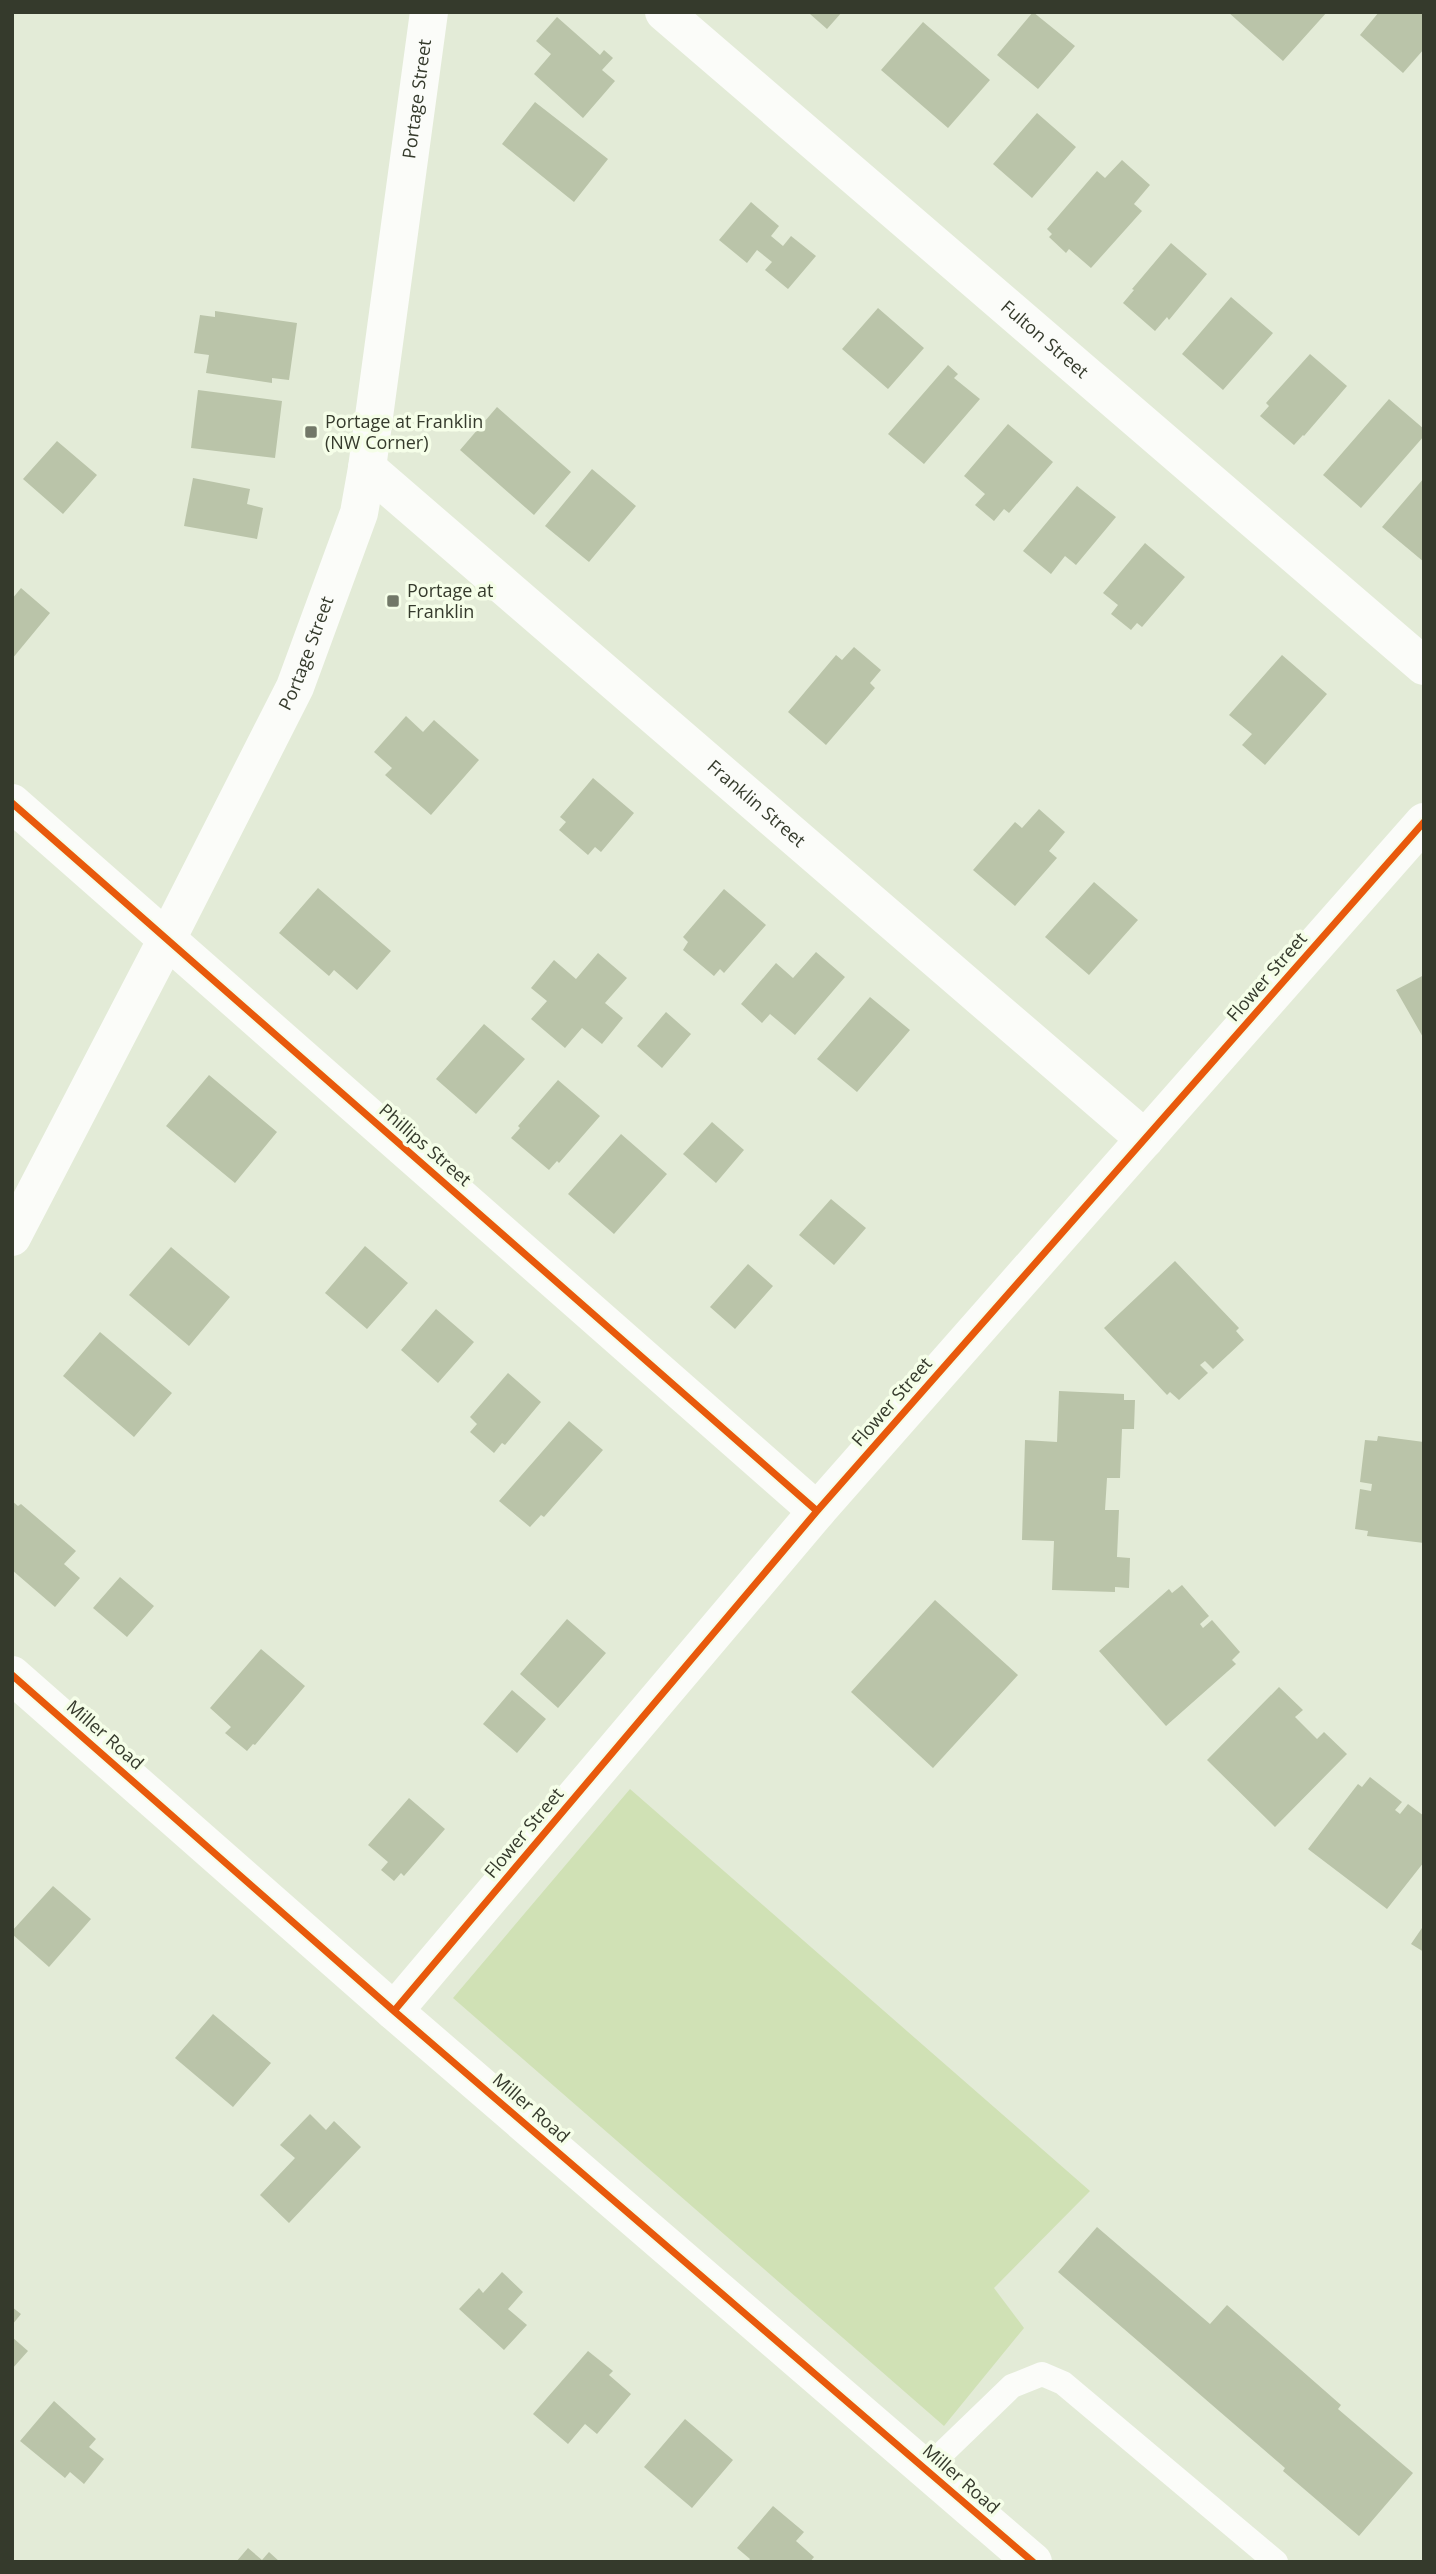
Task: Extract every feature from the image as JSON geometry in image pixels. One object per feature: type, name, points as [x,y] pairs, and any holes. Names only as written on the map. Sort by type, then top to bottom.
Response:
[{"type":"street","name":"Portage Street","points":[[12,1237],[295,687],[359,513],[429,12]]},
{"type":"street","name":"Fulton Street","points":[[664,12],[1424,666]]},
{"type":"street","name":"Franklin Street","points":[[367,468],[1144,1139]]},
{"type":"street","name":"Phillips Street","points":[[12,803],[817,1511]]},
{"type":"street","name":"Flower Street","points":[[394,2011],[817,1511],[1424,822]]},
{"type":"street","name":"Miller Road","points":[[12,1675],[394,2011],[1033,2562]]},
{"type":"lane","points":[[926,2469],[1012,2386],[1042,2374],[1063,2383],[1276,2562]]},
{"type":"green space","points":[[630,1789],[1090,2191],[994,2288],[1024,2328],[944,2426],[453,1998]]},
{"type":"building","points":[[811,12],[842,12],[827,29]]},
{"type":"building","points":[[1033,12],[1075,46],[1038,89],[997,55]]},
{"type":"building","points":[[1228,12],[1327,12],[1283,61]]},
{"type":"building","points":[[1379,12],[1424,12],[1424,49],[1403,73],[1360,35]]},
{"type":"building","points":[[557,17],[600,55],[604,50],[613,58],[602,70],[615,81],[583,118],[534,74],[551,54],[536,41]]},
{"type":"building","points":[[923,22],[990,80],[948,128],[881,70]]},
{"type":"building","points":[[535,102],[608,159],[574,202],[502,144]]},
{"type":"building","points":[[1037,113],[1076,147],[1032,198],[993,164]]},
{"type":"building","points":[[1122,160],[1150,185],[1134,204],[1142,211],[1091,268],[1069,249],[1066,253],[1049,237],[1052,234],[1047,229],[1097,171],[1105,178]]},
{"type":"building","points":[[751,202],[779,226],[771,236],[783,246],[791,236],[816,256],[788,289],[765,270],[772,262],[757,250],[747,263],[719,240]]},
{"type":"building","points":[[1171,243],[1207,274],[1169,320],[1167,317],[1155,331],[1123,303]]},
{"type":"building","points":[[1231,297],[1273,333],[1223,390],[1182,354]]},
{"type":"building","points":[[878,308],[924,348],[888,389],[842,349]]},
{"type":"building","points":[[215,311],[297,323],[289,380],[272,378],[272,383],[206,373],[209,355],[194,353],[200,315],[215,317]]},
{"type":"building","points":[[1310,354],[1347,386],[1294,445],[1260,416],[1269,406],[1266,403]]},
{"type":"building","points":[[948,365],[958,374],[954,378],[980,399],[924,464],[888,434]]},
{"type":"building","points":[[198,390],[282,401],[275,458],[191,448]]},
{"type":"building","points":[[1389,399],[1424,429],[1424,436],[1361,508],[1323,475]]},
{"type":"building","points":[[497,407],[571,472],[534,515],[460,450]]},
{"type":"building","points":[[1008,424],[1053,462],[1009,513],[1004,509],[994,521],[975,505],[985,494],[964,476]]},
{"type":"building","points":[[57,441],[97,475],[63,514],[23,479]]},
{"type":"building","points":[[592,469],[636,506],[589,562],[545,526]]},
{"type":"building","points":[[193,478],[250,489],[247,504],[263,508],[257,539],[184,526]]},
{"type":"building","points":[[1424,478],[1424,562],[1382,527]]},
{"type":"building","points":[[1077,486],[1116,517],[1076,565],[1065,556],[1051,574],[1023,551]]},
{"type":"building","points":[[1145,543],[1185,577],[1142,627],[1137,623],[1131,630],[1111,614],[1118,605],[1103,593]]},
{"type":"building","points":[[21,588],[50,613],[12,659],[12,599]]},
{"type":"building","points":[[854,647],[881,670],[870,683],[875,688],[826,745],[788,712],[836,655],[842,660]]},
{"type":"building","points":[[1282,655],[1327,694],[1265,765],[1242,745],[1252,734],[1229,715]]},
{"type":"building","points":[[406,716],[423,732],[434,720],[479,760],[431,815],[385,775],[392,768],[374,752]]},
{"type":"building","points":[[593,778],[634,813],[601,852],[595,847],[588,855],[559,830],[566,822],[560,817]]},
{"type":"building","points":[[1039,809],[1065,832],[1049,851],[1057,858],[1015,906],[973,870],[1015,822],[1022,828]]},
{"type":"building","points":[[1094,882],[1138,920],[1089,975],[1045,937]]},
{"type":"building","points":[[318,888],[391,951],[357,990],[334,970],[329,976],[279,933]]},
{"type":"building","points":[[724,889],[766,925],[724,973],[720,969],[714,976],[683,950],[688,942],[683,937]]},
{"type":"building","points":[[816,952],[845,977],[795,1035],[770,1014],[762,1023],[741,1004],[776,963],[793,978]]},
{"type":"building","points":[[598,953],[627,978],[605,1003],[623,1018],[602,1044],[582,1028],[565,1048],[531,1019],[547,1001],[531,988],[554,960],[576,979]]},
{"type":"building","points":[[1424,975],[1424,1039],[1396,990]]},
{"type":"building","points":[[870,997],[910,1030],[857,1092],[817,1059]]},
{"type":"building","points":[[666,1012],[691,1034],[662,1068],[637,1046]]},
{"type":"building","points":[[484,1024],[525,1059],[476,1114],[436,1079]]},
{"type":"building","points":[[209,1075],[277,1132],[235,1183],[166,1126]]},
{"type":"building","points":[[558,1080],[600,1116],[559,1163],[557,1161],[549,1170],[511,1138],[520,1128],[518,1126]]},
{"type":"building","points":[[712,1122],[744,1150],[716,1183],[683,1154]]},
{"type":"building","points":[[621,1134],[667,1174],[614,1234],[568,1194]]},
{"type":"building","points":[[831,1199],[866,1228],[834,1265],[799,1235]]},
{"type":"building","points":[[365,1246],[408,1283],[367,1329],[325,1293]]},
{"type":"building","points":[[171,1247],[230,1297],[189,1346],[129,1295]]},
{"type":"building","points":[[1175,1261],[1239,1328],[1236,1331],[1244,1340],[1213,1369],[1205,1361],[1200,1365],[1208,1373],[1179,1400],[1170,1392],[1167,1395],[1104,1328]]},
{"type":"building","points":[[748,1264],[773,1286],[735,1329],[710,1307]]},
{"type":"building","points":[[436,1309],[474,1342],[438,1383],[401,1350]]},
{"type":"building","points":[[100,1332],[172,1393],[134,1437],[63,1376]]},
{"type":"building","points":[[508,1373],[541,1402],[505,1445],[502,1443],[494,1453],[470,1432],[477,1424],[470,1417]]},
{"type":"building","points":[[1059,1391],[1124,1394],[1124,1400],[1135,1400],[1134,1429],[1122,1429],[1120,1478],[1107,1478],[1105,1510],[1119,1510],[1117,1557],[1130,1558],[1129,1588],[1115,1587],[1115,1592],[1052,1590],[1054,1541],[1022,1540],[1025,1440],[1057,1442]]},
{"type":"building","points":[[569,1421],[603,1450],[544,1517],[541,1515],[530,1527],[499,1501]]},
{"type":"building","points":[[1378,1436],[1424,1442],[1424,1543],[1367,1536],[1368,1531],[1355,1529],[1360,1489],[1371,1491],[1372,1484],[1360,1482],[1365,1440],[1377,1441]]},
{"type":"building","points":[[12,1501],[18,1506],[21,1504],[76,1551],[64,1564],[80,1578],[55,1607],[12,1570]]},
{"type":"building","points":[[120,1577],[154,1606],[127,1637],[93,1608]]},
{"type":"building","points":[[1182,1585],[1209,1616],[1200,1624],[1203,1628],[1212,1620],[1240,1652],[1232,1660],[1236,1664],[1166,1726],[1099,1651],[1169,1589],[1172,1593]]},
{"type":"building","points":[[935,1600],[1018,1675],[933,1768],[851,1692]]},
{"type":"building","points":[[567,1619],[606,1653],[558,1708],[520,1674]]},
{"type":"building","points":[[261,1649],[305,1686],[247,1751],[225,1733],[231,1727],[210,1708]]},
{"type":"building","points":[[1279,1687],[1303,1710],[1295,1717],[1317,1739],[1324,1732],[1347,1754],[1275,1827],[1207,1760]]},
{"type":"building","points":[[512,1690],[546,1719],[517,1753],[483,1724]]},
{"type":"building","points":[[1370,1777],[1402,1802],[1395,1810],[1400,1814],[1408,1804],[1424,1816],[1424,1862],[1387,1909],[1308,1849],[1358,1784],[1362,1787]]},
{"type":"building","points":[[409,1798],[445,1829],[404,1876],[401,1873],[394,1881],[381,1870],[388,1862],[368,1845]]},
{"type":"building","points":[[53,1886],[91,1919],[49,1967],[12,1934],[12,1931]]},
{"type":"building","points":[[1424,1925],[1424,1952],[1411,1944]]},
{"type":"building","points":[[213,2014],[271,2063],[233,2107],[175,2058]]},
{"type":"building","points":[[310,2114],[326,2130],[334,2121],[361,2147],[289,2223],[260,2195],[295,2158],[280,2145]]},
{"type":"building","points":[[1097,2227],[1210,2324],[1227,2305],[1341,2405],[1338,2409],[1413,2473],[1359,2536],[1283,2471],[1285,2468],[1058,2272]]},
{"type":"building","points":[[502,2272],[523,2292],[508,2309],[527,2325],[504,2350],[459,2309],[479,2288],[483,2293]]},
{"type":"building","points":[[12,2307],[21,2314],[12,2325]]},
{"type":"building","points":[[12,2337],[28,2351],[12,2369]]},
{"type":"building","points":[[588,2351],[613,2371],[609,2375],[631,2394],[597,2434],[585,2424],[568,2444],[533,2414]]},
{"type":"building","points":[[54,2401],[96,2439],[89,2447],[104,2459],[84,2484],[70,2472],[65,2478],[20,2441]]},
{"type":"building","points":[[685,2419],[733,2460],[692,2508],[644,2467]]},
{"type":"building","points":[[773,2506],[804,2532],[796,2541],[814,2557],[810,2562],[748,2562],[750,2559],[737,2548]]},
{"type":"building","points":[[248,2548],[262,2560],[269,2552],[280,2562],[236,2562]]},
{"type":"cycle path","points":[[12,803],[817,1511]]},
{"type":"cycle path","points":[[394,2011],[817,1511],[1424,822]]},
{"type":"cycle path","points":[[12,1675],[394,2011],[1033,2562]]},
{"type":"place","name":"Portage at Franklin (NW Corner)","points":[[311,432]]},
{"type":"place","name":"Portage at Franklin","points":[[393,601]]}]
